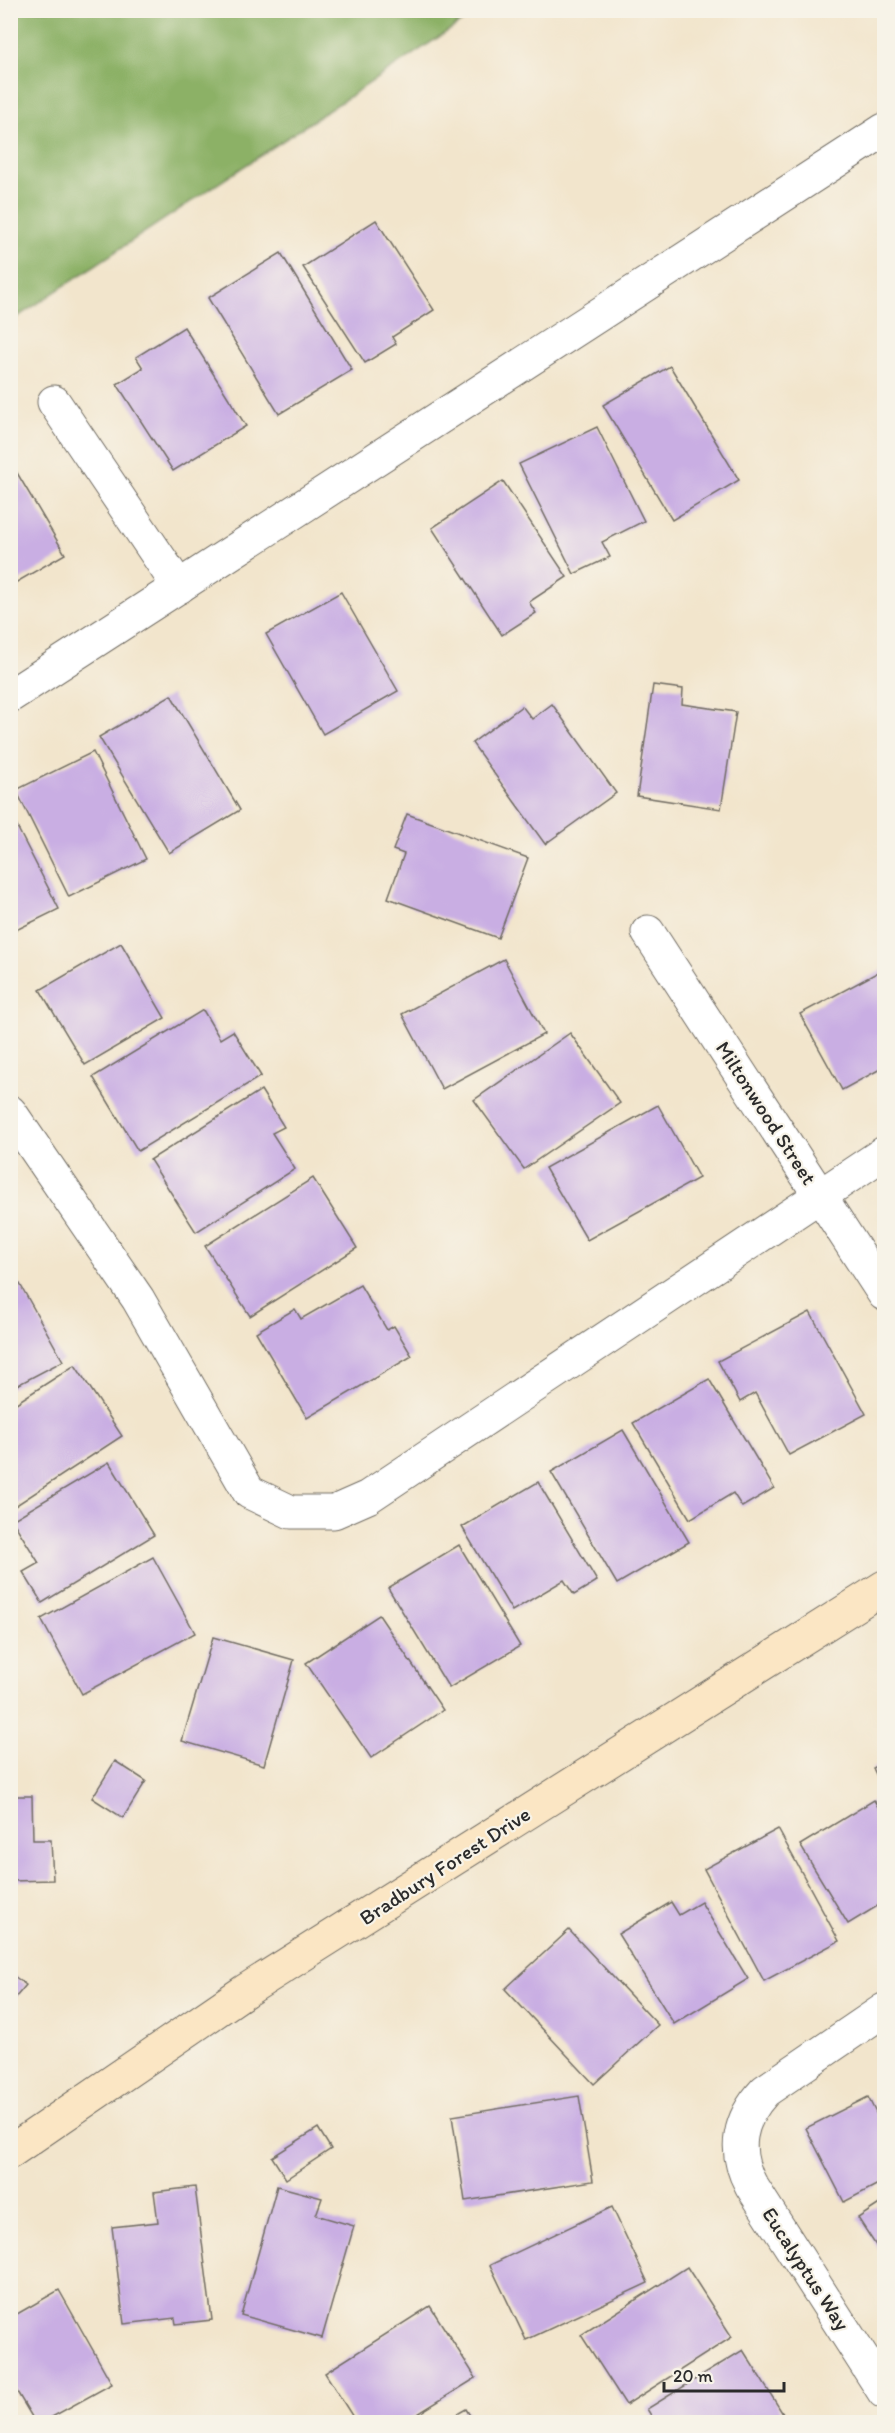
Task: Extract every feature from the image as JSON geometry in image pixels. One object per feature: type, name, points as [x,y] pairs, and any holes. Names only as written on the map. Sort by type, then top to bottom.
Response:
[{"type":"street","points":[[10,696],[885,130]]},
{"type":"street","points":[[54,402],[179,587]]},
{"type":"street","name":"Miltonwood Street","points":[[648,932],[885,1294]]},
{"type":"street","points":[[10,1112],[138,1299],[249,1492],[291,1512],[334,1512],[368,1497],[885,1153]]},
{"type":"street","name":"Bradbury Forest Drive","points":[[10,2152],[245,1991],[885,1587]]},
{"type":"street","name":"Eucalyptus Way","points":[[885,2010],[765,2091],[750,2108],[740,2140],[744,2172],[751,2185],[885,2392]]},
{"type":"green space","points":[[11,10],[478,10],[478,11],[11,321]]},
{"type":"building","points":[[376,220],[434,310],[392,337],[396,344],[365,363],[303,267]]},
{"type":"building","points":[[281,253],[352,370],[279,414],[208,298]]},
{"type":"building","points":[[184,327],[246,426],[173,471],[117,384],[143,368],[136,357]]},
{"type":"building","points":[[670,366],[739,480],[672,520],[603,405]]},
{"type":"building","points":[[597,427],[644,521],[602,542],[610,557],[574,574],[519,464]]},
{"type":"building","points":[[10,461],[65,554],[10,586]]},
{"type":"building","points":[[503,481],[567,577],[529,602],[536,613],[502,635],[432,528]]},
{"type":"building","points":[[341,592],[398,691],[323,734],[266,634]]},
{"type":"building","points":[[653,685],[683,689],[682,704],[736,712],[721,809],[637,796]]},
{"type":"building","points":[[171,695],[240,810],[169,853],[99,737]]},
{"type":"building","points":[[552,704],[616,793],[545,844],[472,743],[522,706],[532,719]]},
{"type":"building","points":[[93,752],[146,859],[69,897],[16,790]]},
{"type":"building","points":[[10,813],[59,909],[10,933]]},
{"type":"building","points":[[407,814],[528,858],[498,938],[388,898],[404,854],[393,850]]},
{"type":"building","points":[[121,943],[165,1018],[85,1065],[40,990]]},
{"type":"building","points":[[504,959],[544,1034],[442,1089],[402,1014]]},
{"type":"building","points":[[884,969],[884,1067],[842,1090],[800,1014]]},
{"type":"building","points":[[203,1010],[220,1039],[233,1031],[261,1076],[138,1151],[93,1077]]},
{"type":"building","points":[[570,1033],[620,1103],[524,1169],[474,1100]]},
{"type":"building","points":[[261,1090],[284,1127],[272,1133],[295,1169],[196,1232],[150,1160]]},
{"type":"building","points":[[658,1105],[699,1178],[587,1240],[545,1168]]},
{"type":"building","points":[[313,1178],[357,1248],[250,1316],[205,1246]]},
{"type":"building","points":[[20,1284],[63,1361],[10,1389],[10,1289]]},
{"type":"building","points":[[360,1285],[387,1330],[394,1326],[412,1356],[307,1418],[256,1332],[295,1309],[301,1319]]},
{"type":"building","points":[[810,1312],[866,1414],[789,1455],[755,1393],[740,1402],[718,1361]]},
{"type":"building","points":[[75,1365],[122,1436],[15,1506],[10,1500],[10,1407]]},
{"type":"building","points":[[709,1379],[774,1488],[742,1507],[733,1493],[690,1519],[633,1423]]},
{"type":"building","points":[[623,1430],[689,1542],[617,1584],[551,1472]]},
{"type":"building","points":[[109,1462],[154,1535],[42,1603],[23,1572],[39,1563],[12,1520]]},
{"type":"building","points":[[538,1482],[597,1581],[574,1595],[564,1580],[512,1611],[462,1527]]},
{"type":"building","points":[[459,1545],[520,1646],[449,1688],[388,1588]]},
{"type":"building","points":[[153,1557],[195,1633],[82,1694],[41,1619]]},
{"type":"building","points":[[379,1615],[443,1710],[371,1758],[306,1663]]},
{"type":"building","points":[[213,1637],[294,1660],[264,1765],[182,1741]]},
{"type":"building","points":[[115,1761],[146,1781],[123,1818],[92,1798]]},
{"type":"building","points":[[884,1762],[884,1791],[873,1768]]},
{"type":"building","points":[[10,1796],[32,1796],[33,1840],[51,1840],[53,1880],[10,1881]]},
{"type":"building","points":[[874,1800],[884,1817],[884,1902],[848,1924],[800,1845]]},
{"type":"building","points":[[778,1829],[839,1941],[764,1981],[704,1869]]},
{"type":"building","points":[[671,1902],[679,1915],[701,1902],[748,1979],[674,2024],[618,1934]]},
{"type":"building","points":[[569,1930],[658,2025],[594,2084],[505,1989]]},
{"type":"building","points":[[10,1973],[26,1985],[10,2004]]},
{"type":"building","points":[[579,2096],[593,2181],[465,2201],[452,2116]]},
{"type":"building","points":[[868,2097],[877,2115],[884,2111],[884,2181],[844,2202],[806,2128]]},
{"type":"building","points":[[318,2128],[331,2149],[286,2179],[272,2157]]},
{"type":"building","points":[[277,2186],[322,2198],[316,2215],[354,2226],[322,2338],[241,2315]]},
{"type":"building","points":[[195,2187],[212,2320],[176,2324],[175,2318],[124,2324],[112,2227],[158,2222],[154,2192]]},
{"type":"building","points":[[884,2201],[884,2258],[858,2218]]},
{"type":"building","points":[[612,2207],[648,2283],[526,2340],[490,2265]]},
{"type":"building","points":[[687,2267],[732,2337],[626,2405],[581,2335]]},
{"type":"building","points":[[59,2290],[112,2384],[43,2422],[35,2422],[10,2380],[10,2318]]},
{"type":"building","points":[[430,2306],[476,2378],[405,2422],[356,2422],[325,2373]]},
{"type":"building","points":[[743,2350],[788,2422],[655,2422],[647,2409]]},
{"type":"building","points":[[466,2409],[474,2422],[443,2422]]}]
